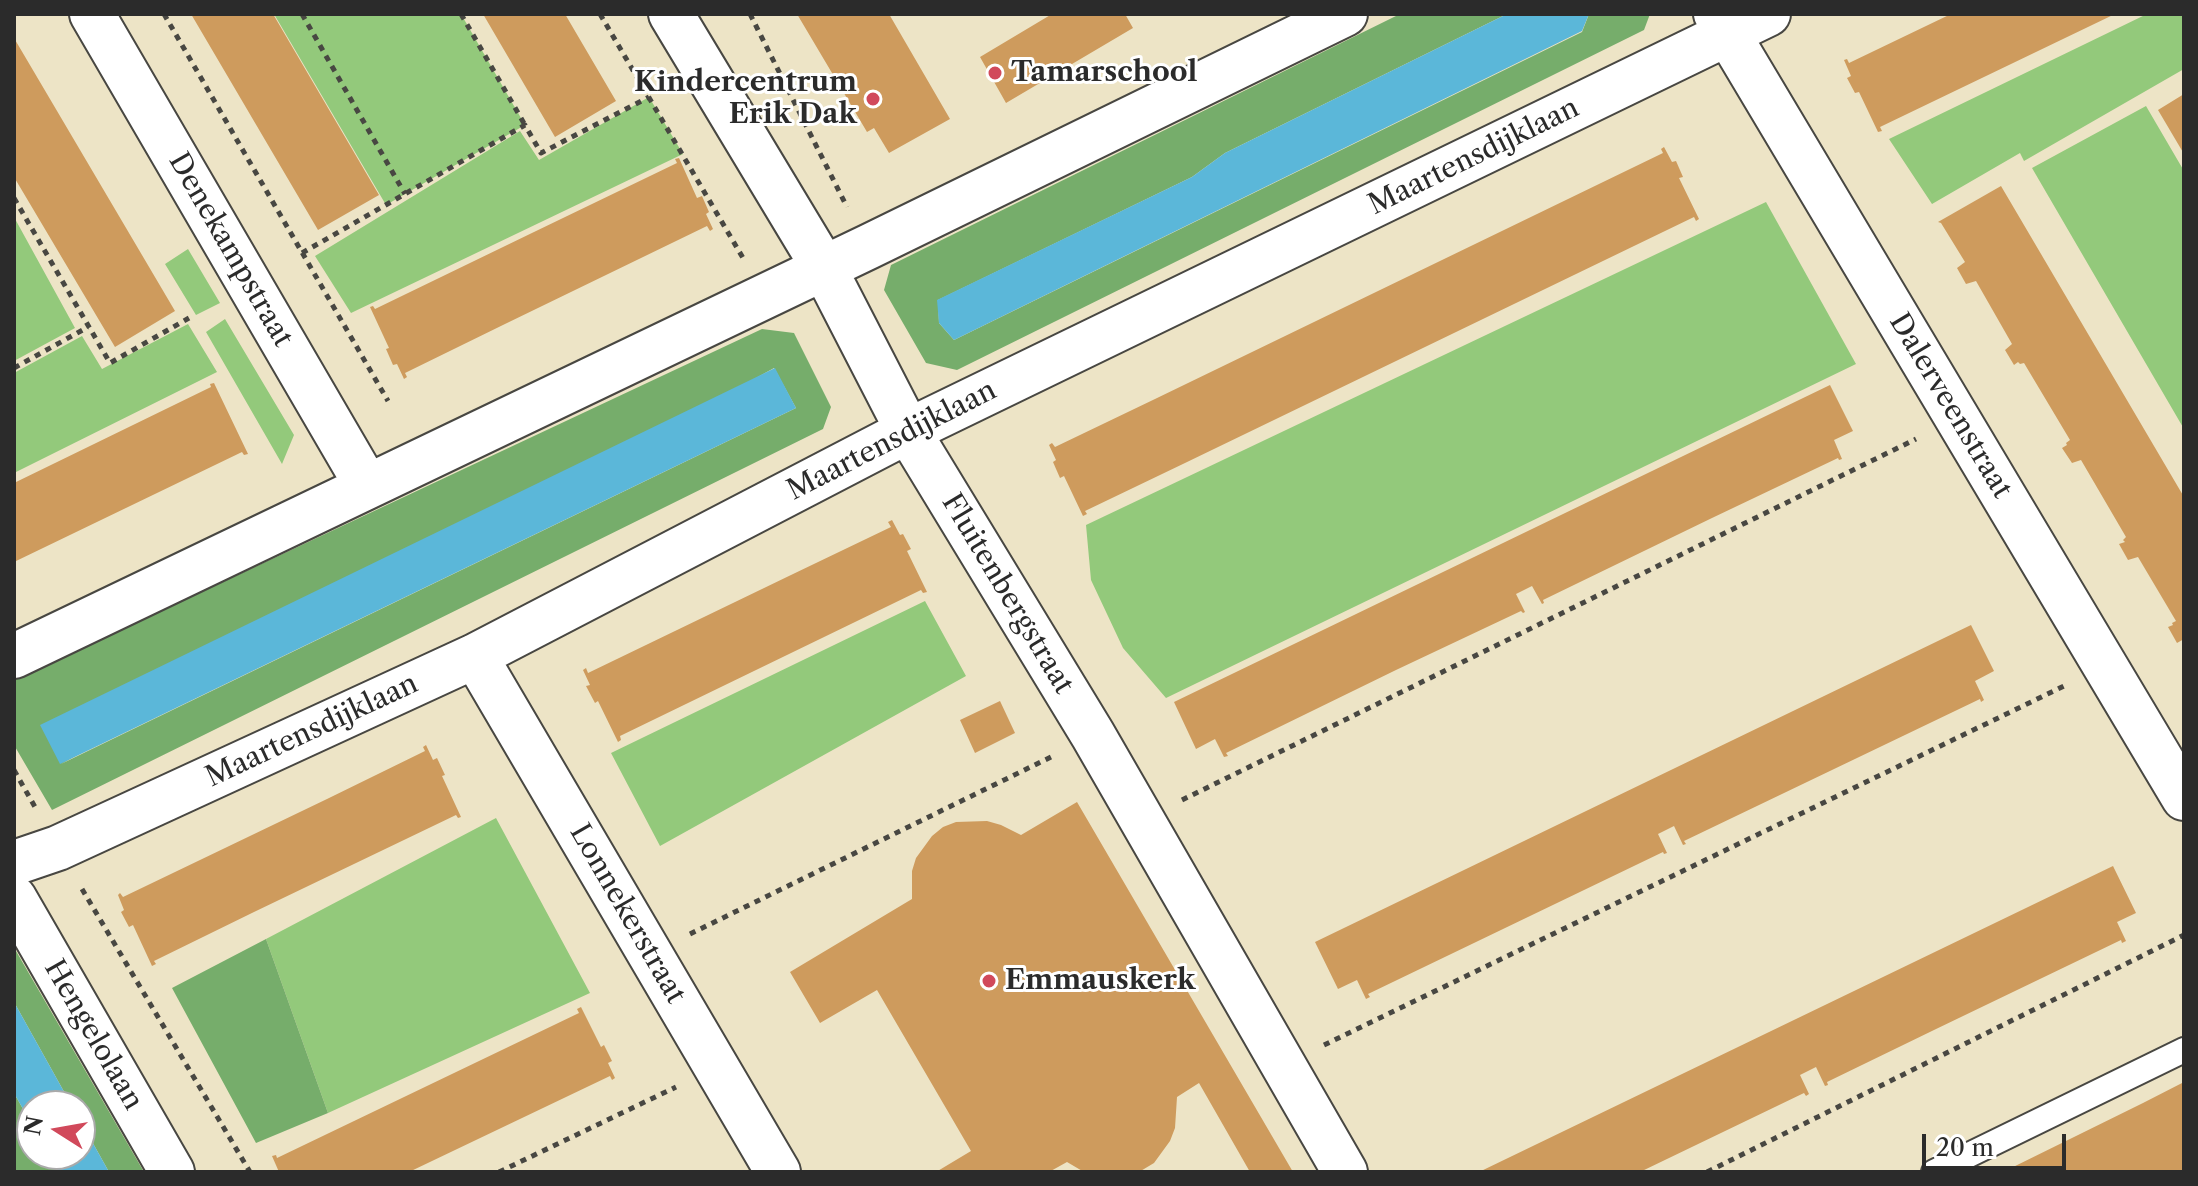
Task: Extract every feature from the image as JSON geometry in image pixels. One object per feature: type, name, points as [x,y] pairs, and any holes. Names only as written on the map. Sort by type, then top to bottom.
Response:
[{"type":"street","name":"Denekampstraat","points":[[92,14],[367,486]]},
{"type":"street","name":"Fluitenbergstraat","points":[[671,14],[824,268],[908,431],[1093,735],[1345,1172]]},
{"type":"street","points":[[14,656],[868,247],[1345,14]]},
{"type":"street","name":"Maartensdijklaan","points":[[14,863],[58,848],[475,656],[908,431],[1722,24],[1768,14]]},
{"type":"street","name":"Dalerveenstraat","points":[[1722,24],[2184,798]]},
{"type":"street","name":"Lonnekerstraat","points":[[475,656],[778,1172]]},
{"type":"street","name":"Hengelolaan","points":[[14,898],[172,1172]]},
{"type":"lane","points":[[1934,1172],[2184,1050]]},
{"type":"path","points":[[164,14],[388,401]]},
{"type":"path","points":[[302,14],[405,194]]},
{"type":"path","points":[[461,14],[541,153],[649,97]]},
{"type":"path","points":[[600,14],[764,296]]},
{"type":"path","points":[[750,14],[868,247]]},
{"type":"path","points":[[302,253],[525,125]]},
{"type":"path","points":[[14,198],[110,363],[189,318]]},
{"type":"path","points":[[14,368],[88,327]]},
{"type":"path","points":[[1141,820],[1957,418]]},
{"type":"path","points":[[1283,1064],[2105,666]]},
{"type":"path","points":[[650,953],[1057,754]]},
{"type":"path","points":[[14,770],[250,1172]]},
{"type":"path","points":[[1707,1172],[2184,935]]},
{"type":"path","points":[[499,1172],[717,1068]]},
{"type":"green space","points":[[274,14],[461,14],[525,125],[386,205]]},
{"type":"green space","points":[[1400,14],[1507,14],[1225,153],[1192,177],[938,300],[939,323],[954,340],[1582,32],[1589,14],[1650,14],[1644,30],[957,370],[926,363],[884,290],[891,265]]},
{"type":"green space","points":[[2147,14],[2184,14],[2184,69],[2024,161],[2020,153],[1932,204],[1889,139]]},
{"type":"green space","points":[[649,97],[683,154],[351,313],[315,256],[520,131],[539,160]]},
{"type":"green space","points":[[2146,106],[2184,171],[2184,429],[2032,168]]},
{"type":"green space","points":[[1766,202],[1856,364],[1166,698],[1123,648],[1091,580],[1086,525]]},
{"type":"green space","points":[[14,217],[75,328],[14,361]]},
{"type":"green space","points":[[188,249],[220,303],[196,315],[165,264]]},
{"type":"green space","points":[[225,319],[294,435],[282,464],[206,332]]},
{"type":"green space","points":[[188,324],[217,372],[14,473],[14,373],[82,336],[102,369]]},
{"type":"green space","points":[[762,329],[794,333],[831,407],[823,429],[52,810],[14,745],[14,680]],"holes":[[[774,368],[796,408],[61,764]]]},
{"type":"green space","points":[[925,601],[966,676],[660,846],[611,753]]},
{"type":"green space","points":[[496,818],[590,993],[328,1113],[266,939]]},
{"type":"green space","points":[[266,939],[328,1113],[256,1143],[172,988]]},
{"type":"green space","points":[[16,951],[144,1172],[109,1172],[96,1149],[96,1090],[63,1090],[14,1002]]},
{"type":"green space","points":[[14,1093],[16,1170],[58,1172],[14,1172]]},
{"type":"water","points":[[1507,14],[1589,14],[1582,31],[954,340],[939,323],[937,300],[1192,177],[1225,153]]},
{"type":"water","points":[[775,368],[796,408],[60,764],[40,725]]},
{"type":"water","points":[[14,1002],[63,1090],[16,1090],[16,1097]]},
{"type":"water","points":[[96,1149],[109,1172],[58,1172],[96,1170]]},
{"type":"building","points":[[191,14],[273,14],[379,195],[318,230]]},
{"type":"building","points":[[483,14],[565,14],[616,101],[555,137]]},
{"type":"building","name":"Kindercentrum Erik Dak","points":[[797,14],[889,14],[950,119],[889,153],[874,128],[867,132]]},
{"type":"building","points":[[1052,14],[1125,14],[1133,28],[1006,103],[980,57]]},
{"type":"building","points":[[1951,14],[2115,14],[1880,127],[1882,131],[1878,132],[1859,92],[1855,93],[1847,78],[1851,76],[1844,60],[1847,59],[1849,63]]},
{"type":"building","points":[[14,38],[175,311],[115,347],[14,177]]},
{"type":"building","points":[[2184,94],[2184,154],[2158,110]]},
{"type":"building","points":[[1664,147],[1672,162],[1676,161],[1683,177],[1679,178],[1699,219],[1696,221],[1694,217],[1085,511],[1087,514],[1083,516],[1064,476],[1060,478],[1049,445],[1052,443],[1055,447],[1155,399],[1663,153],[1661,149]]},
{"type":"building","points":[[679,158],[697,198],[702,196],[713,229],[710,231],[707,226],[505,324],[405,373],[407,377],[404,379],[397,364],[393,365],[386,349],[389,348],[370,307],[375,309],[677,163],[675,159]]},
{"type":"building","points":[[2001,186],[2184,497],[2184,639],[2177,643],[2168,627],[2176,621],[2138,557],[2128,560],[2119,544],[2125,542],[2126,537],[2081,460],[2072,463],[2062,448],[2070,440],[2024,363],[2014,365],[2005,350],[2012,344],[1976,281],[1966,284],[1957,268],[1965,262],[1938,222]]},
{"type":"building","points":[[214,383],[248,454],[242,452],[14,562],[14,483]]},
{"type":"building","points":[[1830,385],[1853,431],[1834,440],[1842,459],[1838,458],[1712,518],[1543,600],[1542,604],[1532,586],[1516,594],[1525,612],[1521,611],[1396,670],[1226,753],[1228,756],[1224,757],[1215,739],[1196,749],[1174,702]]},
{"type":"building","points":[[892,520],[911,549],[907,551],[927,592],[921,590],[620,736],[618,742],[598,701],[595,703],[586,686],[590,685],[583,670],[586,668],[588,673],[891,527],[888,522]]},
{"type":"building","points":[[1971,625],[1994,671],[1975,681],[1984,700],[1981,702],[1980,699],[1684,841],[1686,844],[1683,845],[1674,826],[1658,834],[1667,853],[1663,852],[1368,994],[1370,997],[1366,999],[1357,980],[1338,989],[1315,942]]},
{"type":"building","points":[[1000,701],[1015,733],[975,753],[960,720]]},
{"type":"building","points":[[426,745],[433,760],[437,758],[461,817],[456,815],[254,912],[154,961],[156,964],[152,966],[133,925],[129,927],[121,912],[124,910],[118,895],[120,893],[123,897],[327,799],[425,751],[423,747]]},
{"type":"building","name":"Emmauskerk","points":[[1077,802],[1293,1172],[1250,1172],[1199,1083],[1177,1097],[1175,1128],[1170,1141],[1154,1163],[1139,1172],[1084,1172],[1067,1162],[1049,1172],[936,1172],[971,1151],[877,990],[820,1023],[790,972],[912,899],[912,871],[916,858],[943,827],[956,822],[987,821],[1021,835]]},
{"type":"building","points":[[2113,866],[2136,913],[2117,922],[2126,941],[2122,943],[2121,940],[1934,1030],[1827,1082],[1828,1085],[1825,1086],[1816,1067],[1800,1075],[1809,1094],[1806,1096],[1804,1093],[1640,1172],[1479,1172]]},
{"type":"building","points":[[581,1007],[601,1047],[604,1045],[612,1061],[608,1063],[615,1078],[612,1080],[610,1076],[409,1172],[279,1172],[272,1156],[276,1155],[277,1158],[579,1013],[577,1009]]},
{"type":"building","points":[[2184,1082],[2184,1172],[2003,1172],[2143,1103]]},
{"type":"place","name":"Tamarschool","points":[[995,73]]},
{"type":"place","name":"Kindercentrum Erik Dak","points":[[873,99]]},
{"type":"place","name":"Emmauskerk","points":[[989,981]]}]
